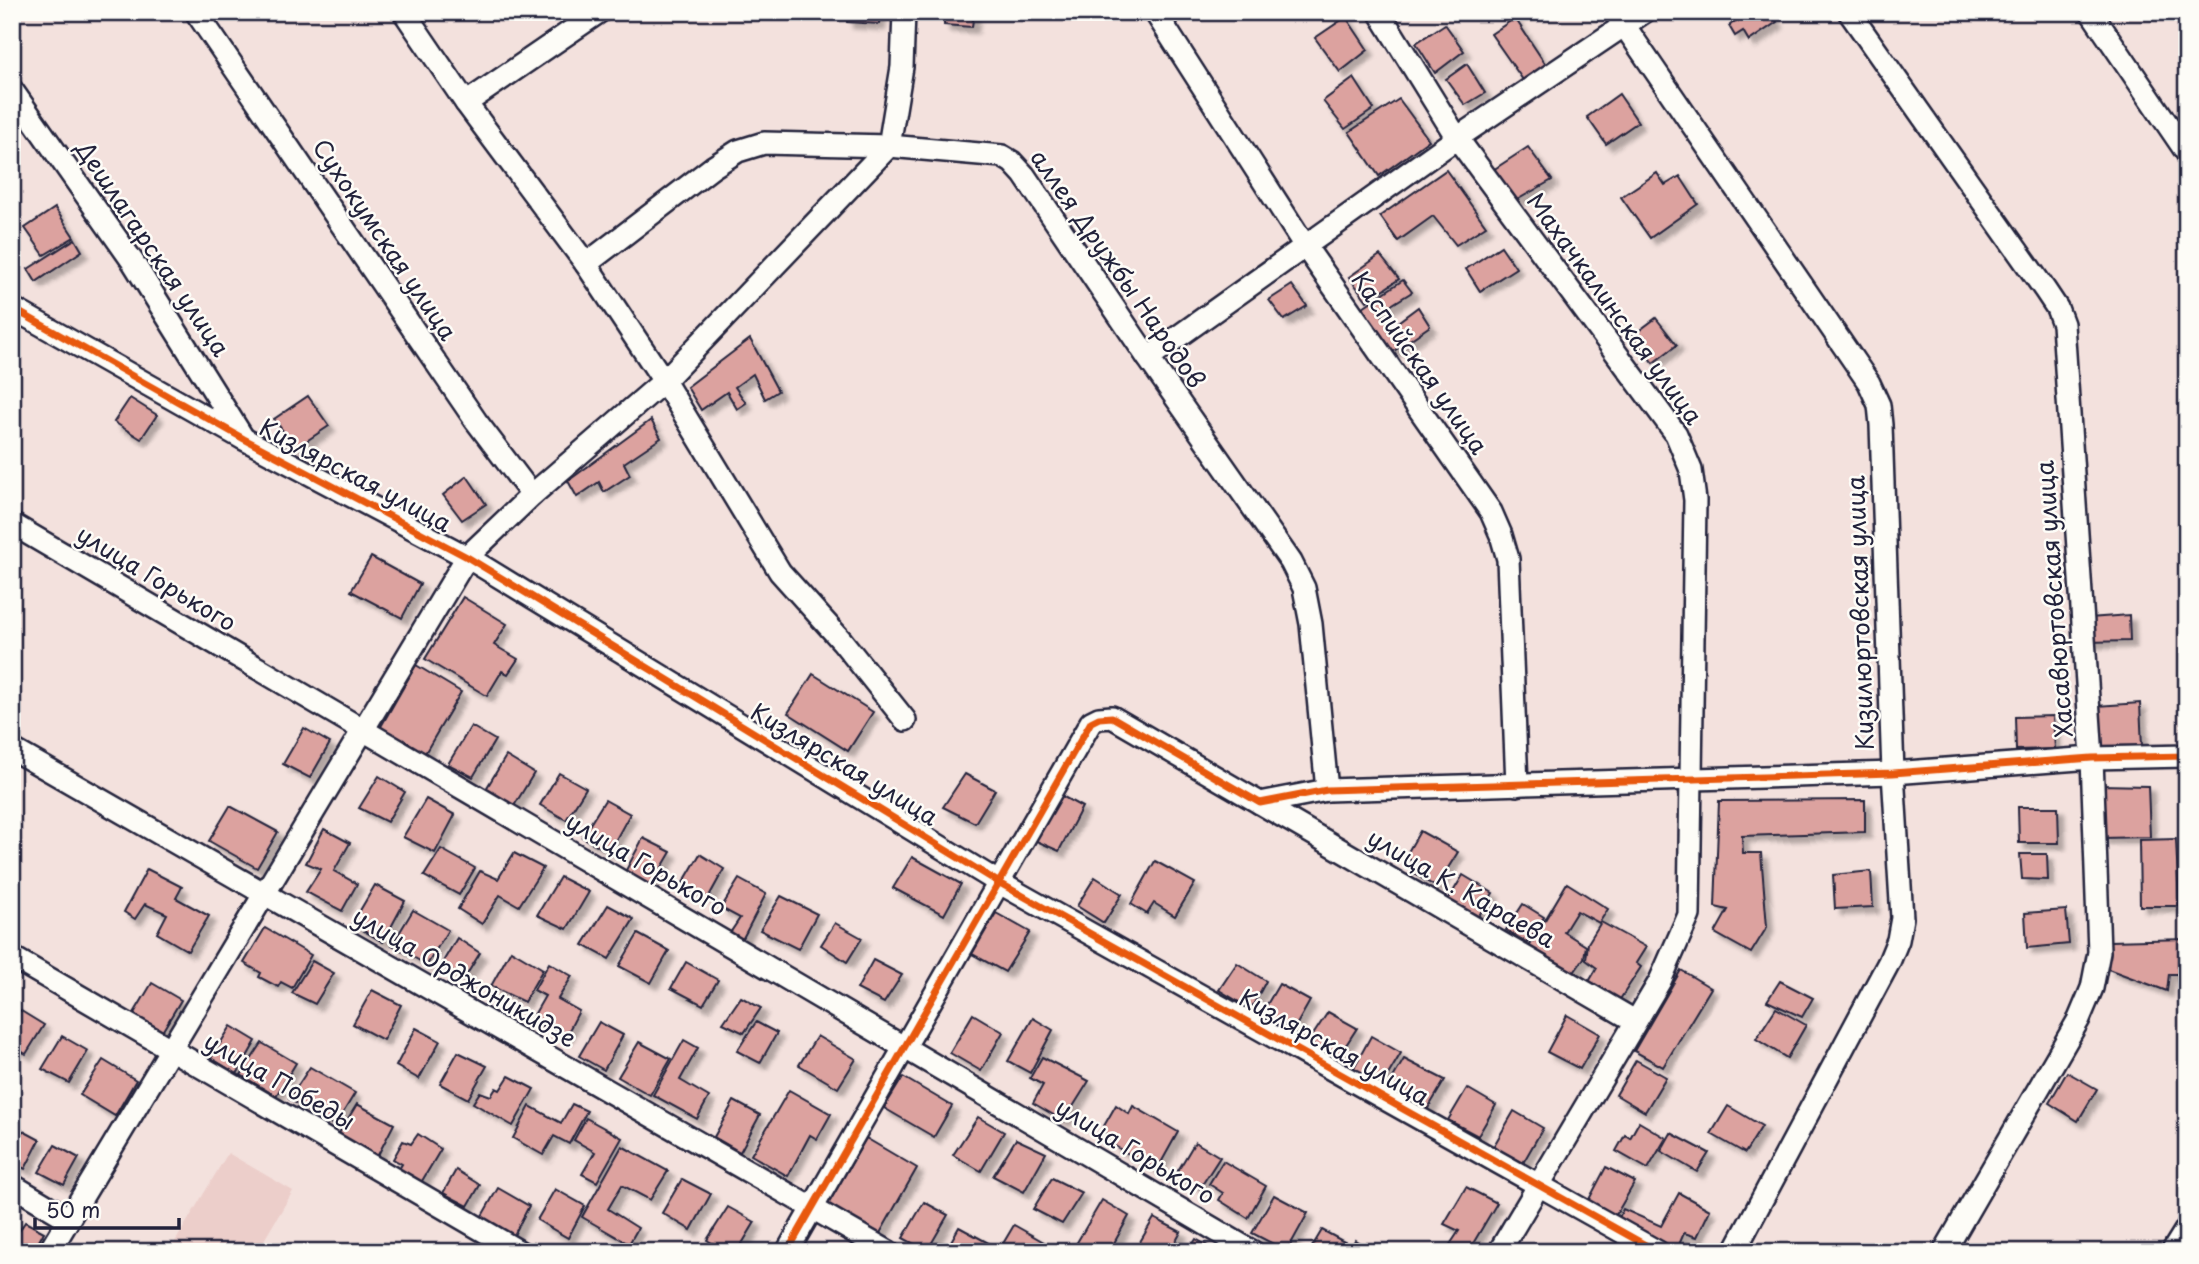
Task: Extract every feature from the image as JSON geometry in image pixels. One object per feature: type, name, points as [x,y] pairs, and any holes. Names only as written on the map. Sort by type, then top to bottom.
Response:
[{"type":"street","name":"Сухокумская улица","points":[[197,12],[476,421],[532,495]]},
{"type":"street","points":[[404,12],[466,103],[586,264],[664,381],[780,572],[842,641],[905,720]]},
{"type":"street","points":[[466,103],[599,12]]},
{"type":"street","points":[[49,1252],[467,557],[532,495],[664,381],[889,146],[902,67],[904,12]]},
{"type":"street","name":"Каспийская улица","points":[[1155,12],[1305,246],[1491,512],[1508,559],[1517,785]]},
{"type":"street","name":"Махачкалинская улица","points":[[1379,12],[1457,138],[1676,434],[1691,470],[1695,500],[1689,915],[1660,981],[1499,1252]]},
{"type":"street","points":[[1148,358],[1620,19],[1644,12]]},
{"type":"street","name":"Хасавюртовская улица","points":[[1849,12],[2045,290],[2057,308],[2063,324],[2092,758],[2099,952],[2092,988],[2080,1019],[1944,1252]]},
{"type":"street","points":[[2091,12],[2187,153]]},
{"type":"street","name":"Кизилюртовская улица","points":[[1620,19],[1869,383],[1879,405],[1893,773],[1902,918],[1898,940],[1889,962],[1734,1252]]},
{"type":"street","name":"Дешлагарская улица","points":[[12,90],[133,262],[244,439]]},
{"type":"street","name":"аллея Дружбы Народов","points":[[586,264],[713,167],[738,151],[764,143],[889,146],[1002,156],[1012,162],[1024,175],[1291,562],[1304,588],[1311,624],[1326,789]]},
{"type":"street","name":"Кизлярская улица","points":[[12,308],[244,439],[467,557],[998,882],[1658,1252]]},
{"type":"street","name":"улица Горького","points":[[12,524],[363,732],[905,1045],[1253,1252]]},
{"type":"street","name":"улица К. Караева","points":[[998,882],[1091,722],[1112,717],[1635,1020]]},
{"type":"street","name":"улица Орджоникидзе","points":[[12,749],[889,1252]]},
{"type":"street","points":[[1261,803],[1326,789],[1893,773],[2092,758],[2187,756]]},
{"type":"street","points":[[787,1252],[998,882]]},
{"type":"street","name":"улица Победы","points":[[12,957],[520,1252]]},
{"type":"street","points":[[12,1185],[69,1219]]},
{"type":"street","points":[[2172,1252],[2187,1228]]},
{"type":"shaded area","points":[[228,1153],[293,1191],[257,1252],[169,1252]]},
{"type":"building","points":[[847,12],[880,12],[879,24],[847,22]]},
{"type":"building","points":[[944,12],[974,12],[972,27],[944,25]]},
{"type":"building","points":[[1729,12],[1771,12],[1777,22],[1749,41],[1743,31],[1735,36],[1729,26],[1735,21]]},
{"type":"building","points":[[1346,17],[1368,50],[1340,72],[1315,38]]},
{"type":"building","points":[[1515,18],[1546,65],[1523,80],[1491,34]]},
{"type":"building","points":[[1445,24],[1464,51],[1435,73],[1416,43]]},
{"type":"building","points":[[1467,64],[1485,93],[1465,105],[1446,79]]},
{"type":"building","points":[[1354,78],[1374,109],[1345,129],[1323,101]]},
{"type":"building","points":[[1619,94],[1638,122],[1606,144],[1587,117]]},
{"type":"building","points":[[1399,99],[1429,140],[1379,176],[1349,132]]},
{"type":"building","points":[[1528,147],[1552,180],[1515,201],[1493,170]]},
{"type":"building","points":[[1446,170],[1486,226],[1456,245],[1433,216],[1398,241],[1380,216]]},
{"type":"building","points":[[1657,173],[1665,185],[1680,176],[1698,204],[1650,238],[1621,197]]},
{"type":"building","points":[[55,208],[74,237],[44,255],[25,228]]},
{"type":"building","points":[[75,239],[82,251],[36,282],[28,269]]},
{"type":"building","points":[[1501,246],[1516,268],[1480,291],[1466,269]]},
{"type":"building","points":[[1380,255],[1399,279],[1367,301],[1349,277]]},
{"type":"building","points":[[1403,280],[1412,292],[1380,312],[1391,327],[1418,307],[1430,326],[1388,355],[1357,311]]},
{"type":"building","points":[[1292,285],[1307,306],[1284,320],[1269,300]]},
{"type":"building","points":[[1656,318],[1677,345],[1653,363],[1632,336]]},
{"type":"building","points":[[750,339],[778,391],[765,399],[753,374],[735,387],[746,403],[737,409],[727,392],[701,410],[687,387]]},
{"type":"building","points":[[308,396],[329,426],[296,448],[274,419]]},
{"type":"building","points":[[130,398],[157,415],[141,439],[114,422]]},
{"type":"building","points":[[651,420],[661,438],[624,463],[630,475],[604,492],[599,482],[577,497],[568,481]]},
{"type":"building","points":[[467,476],[486,504],[462,520],[443,495]]},
{"type":"building","points":[[371,557],[420,584],[402,618],[351,591]]},
{"type":"building","points":[[463,597],[507,624],[494,645],[518,659],[508,674],[502,671],[487,696],[425,659]]},
{"type":"building","points":[[2129,615],[2130,641],[2088,642],[2089,618]]},
{"type":"building","points":[[416,665],[461,692],[424,755],[379,730]]},
{"type":"building","points":[[813,674],[873,712],[848,751],[788,713]]},
{"type":"building","points":[[2140,703],[2142,747],[2099,749],[2097,706]]},
{"type":"building","points":[[2053,716],[2055,749],[2016,750],[2015,717]]},
{"type":"building","points":[[471,726],[495,740],[473,777],[448,764]]},
{"type":"building","points":[[304,728],[330,743],[310,778],[283,764]]},
{"type":"building","points":[[506,756],[534,773],[514,806],[486,789]]},
{"type":"building","points":[[559,773],[586,788],[566,820],[540,805]]},
{"type":"building","points":[[965,774],[995,790],[975,823],[943,807]]},
{"type":"building","points":[[379,776],[405,792],[387,822],[359,808]]},
{"type":"building","points":[[2100,785],[2148,786],[2150,837],[2102,838]]},
{"type":"building","points":[[1060,795],[1082,807],[1059,851],[1034,840]]},
{"type":"building","points":[[426,799],[455,815],[435,853],[403,837]]},
{"type":"building","points":[[605,800],[630,814],[609,852],[582,837]]},
{"type":"building","points":[[1865,800],[1865,832],[1742,836],[1743,853],[1761,853],[1767,927],[1751,953],[1715,933],[1728,910],[1715,907],[1719,801]]},
{"type":"building","points":[[230,806],[278,832],[257,868],[209,841]]},
{"type":"building","points":[[2018,807],[2058,807],[2059,843],[2019,843]]},
{"type":"building","points":[[324,829],[350,843],[334,871],[357,884],[342,911],[306,892],[321,869],[306,863]]},
{"type":"building","points":[[1420,831],[1458,852],[1436,887],[1413,873],[1419,864],[1405,857]]},
{"type":"building","points":[[643,838],[671,852],[651,886],[625,872]]},
{"type":"building","points":[[2176,839],[2179,906],[2140,906],[2139,840]]},
{"type":"building","points":[[441,849],[475,868],[459,895],[424,876]]},
{"type":"building","points":[[514,853],[543,868],[519,906],[500,895],[482,924],[458,909],[480,871],[498,879]]},
{"type":"building","points":[[700,854],[724,869],[708,898],[683,883]]},
{"type":"building","points":[[2020,854],[2047,854],[2048,880],[2022,879]]},
{"type":"building","points":[[912,857],[961,884],[944,915],[893,888]]},
{"type":"building","points":[[1155,861],[1195,883],[1175,916],[1154,903],[1147,914],[1131,904]]},
{"type":"building","points":[[147,869],[182,887],[176,898],[209,916],[188,951],[157,933],[167,914],[145,904],[135,919],[124,912]]},
{"type":"building","points":[[1871,871],[1873,907],[1835,909],[1833,875]]},
{"type":"building","points":[[1463,875],[1493,893],[1478,917],[1448,900]]},
{"type":"building","points":[[560,877],[589,892],[567,929],[537,915]]},
{"type":"building","points":[[1095,877],[1122,894],[1104,923],[1077,906]]},
{"type":"building","points":[[739,879],[766,894],[742,940],[730,933],[740,918],[721,908]]},
{"type":"building","points":[[1567,883],[1608,909],[1599,923],[1577,911],[1564,932],[1586,946],[1584,958],[1573,974],[1529,947]]},
{"type":"building","points":[[375,885],[405,901],[383,942],[352,924]]},
{"type":"building","points":[[781,896],[817,914],[798,949],[760,930]]},
{"type":"building","points":[[1523,904],[1544,917],[1528,943],[1506,930]]},
{"type":"building","points":[[608,905],[634,919],[609,959],[583,945]]},
{"type":"building","points":[[413,910],[448,930],[427,965],[392,945]]},
{"type":"building","points":[[2066,910],[2069,944],[2027,948],[2025,913]]},
{"type":"building","points":[[996,913],[1030,932],[1005,972],[972,954]]},
{"type":"building","points":[[1601,922],[1646,947],[1636,963],[1641,967],[1617,1004],[1587,985],[1597,968],[1586,960],[1588,943]]},
{"type":"building","points":[[835,923],[862,938],[847,962],[821,945]]},
{"type":"building","points":[[265,928],[311,955],[292,988],[281,982],[278,987],[259,977],[261,973],[244,963]]},
{"type":"building","points":[[638,934],[669,951],[651,983],[619,966]]},
{"type":"building","points":[[457,938],[480,953],[464,979],[441,965]]},
{"type":"building","points":[[2186,939],[2186,974],[2169,974],[2167,991],[2108,969],[2110,941]]},
{"type":"building","points":[[511,950],[543,969],[524,1002],[491,986]]},
{"type":"building","points":[[873,960],[902,975],[884,1003],[857,989]]},
{"type":"building","points":[[312,961],[334,973],[315,1004],[292,993]]},
{"type":"building","points":[[686,962],[718,980],[703,1005],[671,988]]},
{"type":"building","points":[[549,963],[572,976],[558,999],[579,1011],[565,1038],[531,1020],[545,996],[534,990]]},
{"type":"building","points":[[1237,963],[1266,981],[1251,1009],[1219,990]]},
{"type":"building","points":[[1681,970],[1711,988],[1663,1067],[1634,1051]]},
{"type":"building","points":[[1780,981],[1813,998],[1802,1017],[1767,1001]]},
{"type":"building","points":[[152,983],[181,1000],[162,1032],[133,1015]]},
{"type":"building","points":[[1279,984],[1310,1001],[1293,1031],[1262,1013]]},
{"type":"building","points":[[372,990],[401,1005],[383,1040],[353,1024]]},
{"type":"building","points":[[741,997],[761,1008],[744,1033],[723,1023]]},
{"type":"building","points":[[13,1006],[44,1025],[26,1054],[12,1046]]},
{"type":"building","points":[[1776,1008],[1806,1025],[1787,1058],[1756,1039]]},
{"type":"building","points":[[1328,1012],[1357,1028],[1337,1059],[1307,1044]]},
{"type":"building","points":[[973,1014],[1003,1032],[981,1071],[950,1053]]},
{"type":"building","points":[[1567,1015],[1600,1034],[1580,1069],[1547,1052]]},
{"type":"building","points":[[1033,1018],[1053,1030],[1030,1073],[1008,1061]]},
{"type":"building","points":[[599,1022],[623,1035],[604,1070],[579,1056]]},
{"type":"building","points":[[756,1022],[777,1033],[760,1063],[737,1051]]},
{"type":"building","points":[[231,1026],[256,1041],[237,1074],[211,1058]]},
{"type":"building","points":[[416,1028],[440,1041],[419,1079],[396,1066]]},
{"type":"building","points":[[62,1036],[88,1051],[69,1083],[42,1069]]},
{"type":"building","points":[[817,1036],[856,1059],[838,1088],[799,1065]]},
{"type":"building","points":[[1371,1036],[1401,1053],[1382,1085],[1353,1069]]},
{"type":"building","points":[[684,1040],[698,1048],[680,1080],[709,1097],[697,1119],[653,1095]]},
{"type":"building","points":[[639,1042],[671,1059],[650,1095],[618,1077]]},
{"type":"building","points":[[262,1043],[296,1063],[276,1096],[241,1075]]},
{"type":"building","points":[[458,1052],[487,1066],[468,1099],[440,1084]]},
{"type":"building","points":[[1042,1057],[1089,1081],[1064,1121],[1033,1103],[1043,1085],[1030,1078]]},
{"type":"building","points":[[1404,1059],[1445,1080],[1427,1110],[1387,1088]]},
{"type":"building","points":[[103,1060],[136,1080],[115,1116],[80,1095]]},
{"type":"building","points":[[1636,1060],[1666,1077],[1645,1112],[1616,1095]]},
{"type":"building","points":[[310,1067],[355,1093],[335,1126],[289,1099]]},
{"type":"building","points":[[2067,1072],[2097,1089],[2078,1121],[2049,1103]]},
{"type":"building","points":[[509,1076],[534,1089],[513,1126],[473,1103],[480,1092],[491,1096],[496,1088],[500,1090]]},
{"type":"building","points":[[903,1077],[952,1106],[934,1137],[884,1108]]},
{"type":"building","points":[[1467,1088],[1496,1105],[1478,1136],[1448,1120]]},
{"type":"building","points":[[789,1090],[831,1114],[817,1139],[810,1135],[788,1176],[751,1155]]},
{"type":"building","points":[[734,1101],[760,1115],[740,1152],[714,1137]]},
{"type":"building","points":[[357,1104],[394,1124],[377,1157],[338,1135]]},
{"type":"building","points":[[572,1104],[587,1111],[569,1144],[554,1136],[543,1155],[513,1138],[530,1106],[561,1123]]},
{"type":"building","points":[[1116,1105],[1129,1114],[1133,1106],[1178,1132],[1157,1170],[1113,1145],[1114,1138],[1101,1131]]},
{"type":"building","points":[[1728,1106],[1762,1126],[1745,1153],[1711,1134]]},
{"type":"building","points":[[1514,1111],[1543,1128],[1523,1163],[1493,1147]]},
{"type":"building","points":[[978,1117],[1004,1132],[981,1171],[953,1155]]},
{"type":"building","points":[[586,1118],[622,1138],[597,1182],[582,1174],[595,1152],[574,1140]]},
{"type":"building","points":[[1639,1122],[1666,1138],[1648,1169],[1616,1151],[1625,1135],[1630,1138]]},
{"type":"building","points":[[12,1125],[40,1140],[25,1169],[12,1162]]},
{"type":"building","points":[[1671,1133],[1709,1153],[1697,1172],[1661,1151]]},
{"type":"building","points":[[418,1134],[441,1149],[419,1186],[396,1174],[402,1164],[393,1159],[403,1141],[411,1144]]},
{"type":"building","points":[[866,1138],[917,1168],[879,1235],[827,1206]]},
{"type":"building","points":[[1016,1139],[1046,1153],[1024,1192],[993,1176]]},
{"type":"building","points":[[1195,1142],[1220,1157],[1200,1188],[1176,1174]]},
{"type":"building","points":[[55,1145],[79,1158],[64,1185],[39,1172]]},
{"type":"building","points":[[622,1146],[668,1171],[650,1200],[622,1185],[608,1209],[638,1228],[629,1244],[582,1217]]},
{"type":"building","points":[[1223,1161],[1266,1186],[1248,1218],[1219,1200],[1223,1193],[1209,1184]]},
{"type":"building","points":[[1606,1167],[1635,1182],[1613,1220],[1586,1205]]},
{"type":"building","points":[[456,1170],[480,1185],[468,1206],[443,1193]]},
{"type":"building","points":[[1052,1178],[1082,1193],[1062,1224],[1033,1209]]},
{"type":"building","points":[[682,1179],[711,1194],[691,1230],[662,1213]]},
{"type":"building","points":[[1466,1187],[1497,1203],[1468,1252],[1445,1252],[1459,1231],[1444,1224]]},
{"type":"building","points":[[498,1188],[529,1206],[512,1239],[479,1221]]},
{"type":"building","points":[[555,1189],[585,1206],[568,1238],[537,1220]]},
{"type":"building","points":[[1679,1193],[1710,1210],[1697,1237],[1684,1233],[1676,1252],[1617,1222],[1623,1209],[1661,1226]]},
{"type":"building","points":[[1274,1195],[1308,1213],[1287,1251],[1252,1233]]},
{"type":"building","points":[[1102,1200],[1129,1216],[1109,1252],[1092,1252],[1076,1244]]},
{"type":"building","points":[[924,1202],[948,1215],[927,1251],[903,1238]]},
{"type":"building","points":[[728,1207],[755,1222],[737,1252],[727,1252],[707,1240]]},
{"type":"building","points":[[1154,1218],[1181,1232],[1170,1252],[1134,1252]]},
{"type":"building","points":[[25,1222],[44,1232],[33,1252],[12,1252],[12,1242]]},
{"type":"building","points":[[1014,1225],[1049,1245],[1046,1252],[998,1252]]},
{"type":"building","points":[[959,1227],[994,1246],[991,1252],[945,1252]]},
{"type":"building","points":[[1322,1230],[1348,1244],[1344,1252],[1309,1252]]},
{"type":"building","points":[[1196,1239],[1218,1252],[1188,1252]]},
{"type":"building","points":[[1355,1240],[1374,1252],[1349,1252]]},
{"type":"cycle path","points":[[12,308],[244,439],[467,557],[998,882],[1658,1252]]},
{"type":"cycle path","points":[[787,1252],[1091,722],[1099,718],[1112,717],[1260,803],[1327,790],[1893,773],[2092,758],[2187,756]]}]
